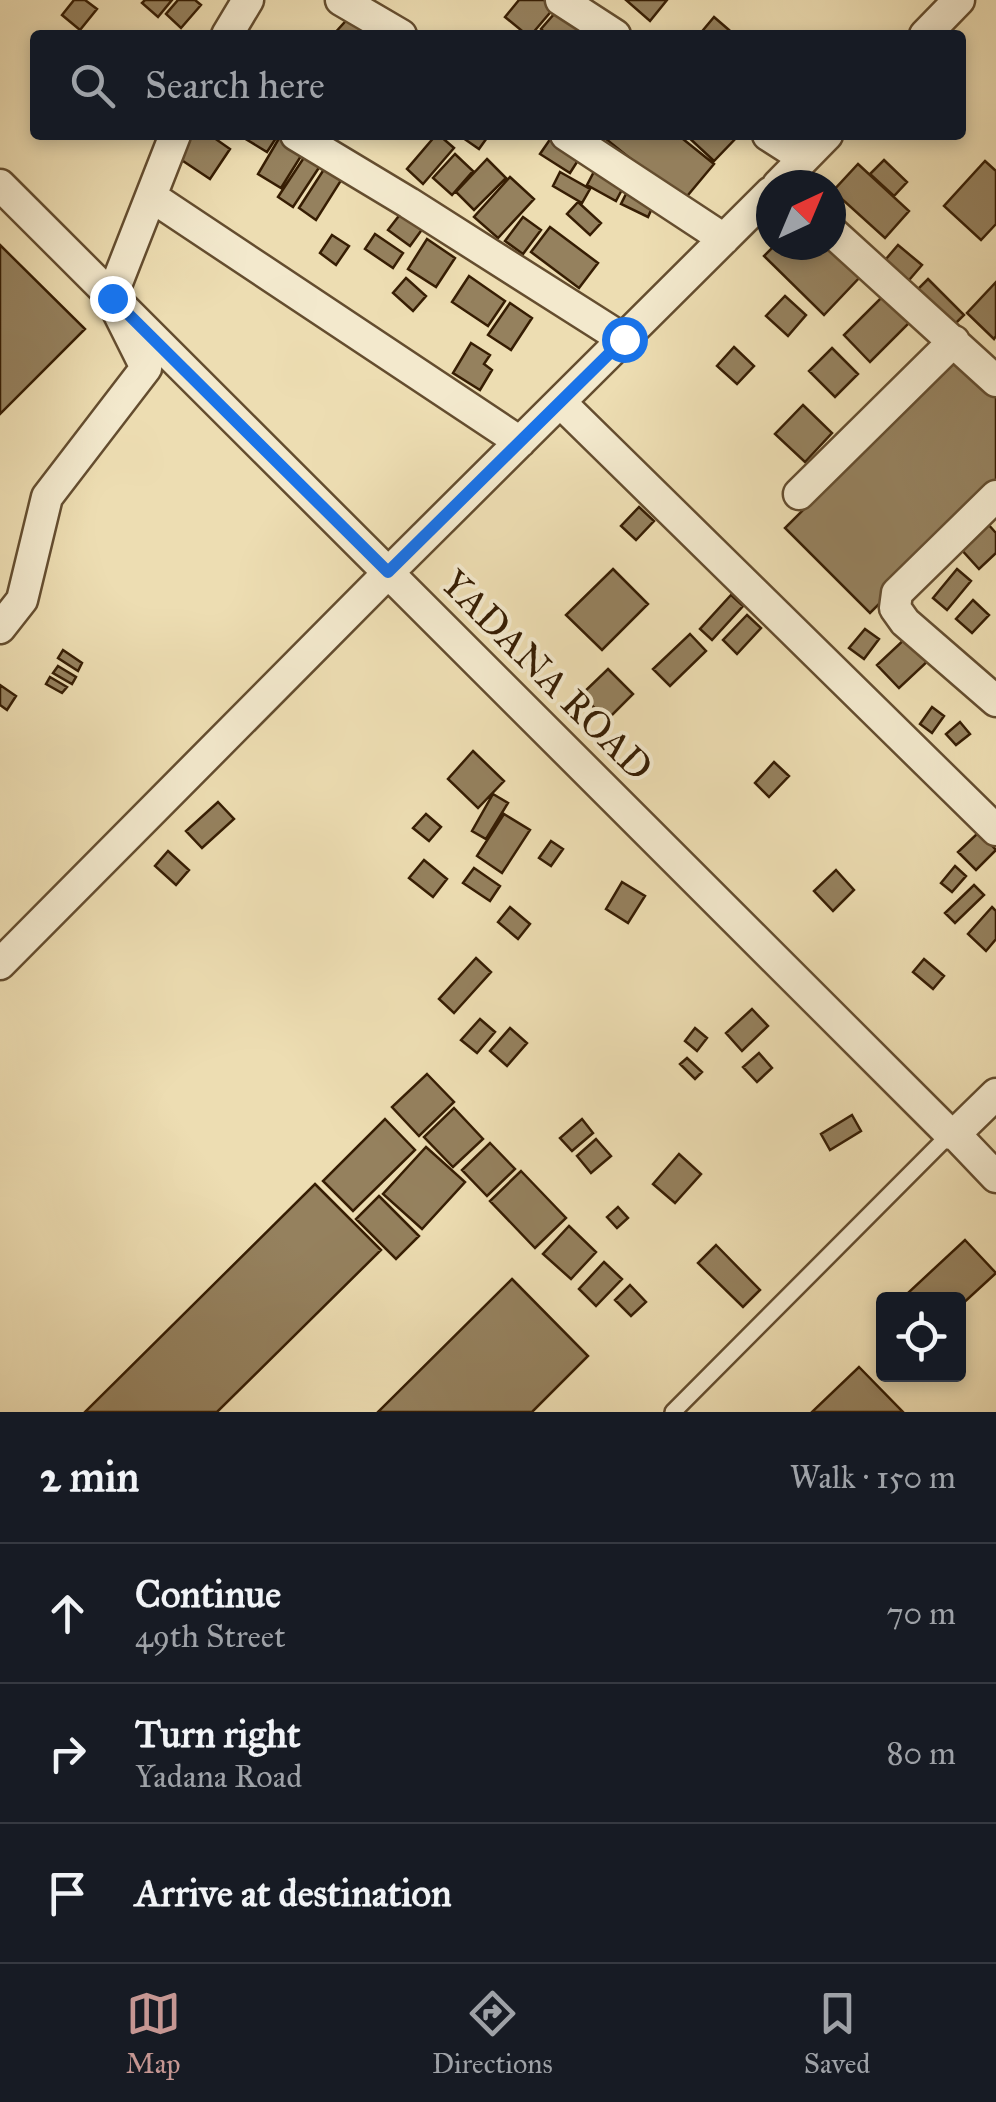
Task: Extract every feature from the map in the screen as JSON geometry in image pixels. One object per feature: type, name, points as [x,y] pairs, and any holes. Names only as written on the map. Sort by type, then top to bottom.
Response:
[{"type":"street","points":[[230,30],[248,0]]},
{"type":"street","points":[[342,0],[393,30]]},
{"type":"street","points":[[561,0],[607,30]]},
{"type":"street","points":[[930,30],[959,0]]},
{"type":"street","points":[[0,628],[22,600],[47,497],[146,368],[112,298],[173,140]]},
{"type":"street","points":[[304,140],[624,339]]},
{"type":"street","points":[[574,140],[724,239]]},
{"type":"street","points":[[776,140],[804,158]]},
{"type":"street","points":[[793,170],[822,140]]},
{"type":"street","name":"YADANA ROAD","points":[[0,185],[996,1176]]},
{"type":"street","points":[[152,197],[520,442]]},
{"type":"street","points":[[0,964],[756,207]]},
{"type":"street","points":[[846,245],[996,380]]},
{"type":"street","points":[[799,494],[954,341]]},
{"type":"street","points":[[560,402],[996,830]]},
{"type":"street","points":[[996,496],[897,593],[895,608],[996,701]]},
{"type":"street","points":[[952,1134],[996,1094]]},
{"type":"lane","points":[[674,1412],[952,1134]]},
{"type":"building","points":[[74,0],[85,0],[97,9],[80,30],[62,15]]},
{"type":"building","points":[[172,0],[158,17],[142,3]]},
{"type":"building","points":[[178,0],[195,0],[201,5],[181,28],[166,14]]},
{"type":"building","points":[[519,0],[544,0],[554,8],[535,30],[521,30],[505,17]]},
{"type":"building","points":[[626,0],[667,0],[650,21]]},
{"type":"building","points":[[562,5],[583,24],[578,30],[541,29]]},
{"type":"building","points":[[353,13],[371,29],[370,30],[338,30]]},
{"type":"building","points":[[714,17],[729,30],[703,30]]},
{"type":"building","points":[[184,140],[217,140],[230,149],[210,179],[174,155]]},
{"type":"building","points":[[247,140],[275,140],[267,152]]},
{"type":"building","points":[[278,140],[291,140],[306,148],[281,188],[258,174]]},
{"type":"building","points":[[432,140],[445,140],[454,148],[423,184],[407,169]]},
{"type":"building","points":[[466,140],[485,140],[479,149]]},
{"type":"building","points":[[550,140],[563,140],[584,151],[570,173],[540,154]]},
{"type":"building","points":[[607,140],[684,140],[714,164],[683,201]]},
{"type":"building","points":[[691,140],[734,140],[714,161]]},
{"type":"building","points":[[307,153],[322,163],[293,207],[278,197]]},
{"type":"building","points":[[455,154],[473,171],[452,195],[433,178]]},
{"type":"building","points":[[487,159],[506,178],[474,210],[456,192]]},
{"type":"building","points":[[330,160],[347,171],[316,220],[299,208]]},
{"type":"building","points":[[884,160],[907,182],[894,196],[870,174]]},
{"type":"building","points":[[985,161],[996,171],[996,224],[981,240],[944,206]]},
{"type":"building","points":[[598,164],[627,180],[616,201],[587,185]]},
{"type":"building","points":[[858,164],[909,211],[885,238],[846,203],[846,177]]},
{"type":"building","points":[[560,172],[590,189],[582,203],[553,186]]},
{"type":"building","points":[[510,177],[534,199],[498,238],[474,217]]},
{"type":"building","points":[[631,184],[657,197],[648,217],[621,204]]},
{"type":"building","points":[[578,202],[601,223],[590,235],[567,214]]},
{"type":"building","points":[[405,208],[426,224],[410,246],[388,230]]},
{"type":"building","points":[[523,217],[541,230],[523,254],[505,241]]},
{"type":"building","points":[[550,227],[598,263],[579,288],[531,252]]},
{"type":"building","points":[[375,234],[403,253],[393,268],[365,249]]},
{"type":"building","points":[[332,235],[349,246],[336,265],[320,253]]},
{"type":"building","points":[[427,239],[455,258],[436,287],[408,269]]},
{"type":"building","points":[[0,245],[85,329],[0,414]]},
{"type":"building","points":[[898,245],[922,265],[904,286],[880,266]]},
{"type":"building","points":[[768,260],[843,260],[860,277],[824,315]]},
{"type":"building","points":[[469,276],[505,301],[488,326],[452,302]]},
{"type":"building","points":[[406,278],[426,296],[413,311],[393,293]]},
{"type":"building","points":[[928,279],[964,315],[947,332],[911,296]]},
{"type":"building","points":[[996,282],[996,336],[994,339],[967,313]]},
{"type":"building","points":[[884,295],[910,322],[870,362],[844,335]]},
{"type":"building","points":[[785,296],[806,315],[788,336],[766,316]]},
{"type":"building","points":[[510,303],[532,318],[511,350],[488,335]]},
{"type":"building","points":[[471,343],[490,355],[484,364],[492,370],[480,390],[453,373]]},
{"type":"building","points":[[734,347],[754,366],[737,384],[717,366]]},
{"type":"building","points":[[832,348],[858,374],[835,397],[809,371]]},
{"type":"building","points":[[958,356],[996,394],[996,488],[870,613],[785,528]]},
{"type":"building","points":[[803,405],[832,433],[805,462],[775,434]]},
{"type":"building","points":[[639,507],[654,521],[636,540],[621,526]]},
{"type":"building","points":[[987,523],[996,533],[996,553],[979,569],[960,548]]},
{"type":"building","points":[[613,569],[648,604],[602,650],[566,615]]},
{"type":"building","points":[[957,569],[971,581],[947,610],[933,598]]},
{"type":"building","points":[[731,595],[743,606],[712,640],[700,629]]},
{"type":"building","points":[[973,600],[989,615],[972,633],[956,619]]},
{"type":"building","points":[[747,615],[761,628],[737,654],[723,640]]},
{"type":"building","points":[[865,629],[879,639],[864,659],[849,648]]},
{"type":"building","points":[[690,634],[706,651],[670,686],[653,669]]},
{"type":"building","points":[[908,636],[930,659],[899,688],[877,665]]},
{"type":"building","points":[[63,650],[82,663],[78,671],[58,658]]},
{"type":"building","points":[[58,666],[76,677],[72,684],[53,673]]},
{"type":"building","points":[[608,669],[633,694],[607,720],[581,695]]},
{"type":"building","points":[[50,677],[67,687],[62,693],[46,684]]},
{"type":"building","points":[[0,685],[16,696],[7,710],[0,705]]},
{"type":"building","points":[[932,707],[944,716],[932,733],[920,724]]},
{"type":"building","points":[[960,722],[970,734],[956,745],[946,734]]},
{"type":"building","points":[[473,751],[504,781],[478,808],[448,779]]},
{"type":"building","points":[[774,762],[789,776],[769,797],[755,783]]},
{"type":"building","points":[[493,794],[508,803],[486,839],[472,831]]},
{"type":"building","points":[[218,802],[234,819],[202,848],[186,831]]},
{"type":"building","points":[[426,814],[441,827],[429,841],[413,828]]},
{"type":"building","points":[[504,814],[530,830],[502,873],[477,856]]},
{"type":"building","points":[[979,832],[996,850],[976,870],[958,852]]},
{"type":"building","points":[[551,841],[563,849],[551,866],[539,858]]},
{"type":"building","points":[[168,851],[189,870],[176,885],[155,866]]},
{"type":"building","points":[[424,860],[447,879],[433,897],[409,878]]},
{"type":"building","points":[[955,866],[966,876],[952,892],[941,883]]},
{"type":"building","points":[[474,868],[500,886],[490,901],[463,883]]},
{"type":"building","points":[[836,870],[854,890],[833,911],[814,891]]},
{"type":"building","points":[[622,882],[645,896],[628,923],[606,909]]},
{"type":"building","points":[[974,885],[984,895],[955,923],[945,913]]},
{"type":"building","points":[[510,907],[530,924],[518,939],[498,922]]},
{"type":"building","points":[[992,907],[996,911],[996,939],[986,951],[968,934]]},
{"type":"building","points":[[476,958],[491,972],[454,1013],[439,999]]},
{"type":"building","points":[[924,959],[944,976],[933,989],[913,972]]},
{"type":"building","points":[[752,1009],[768,1026],[742,1051],[726,1033]]},
{"type":"building","points":[[480,1019],[495,1032],[477,1053],[461,1040]]},
{"type":"building","points":[[510,1028],[527,1043],[507,1066],[490,1051]]},
{"type":"building","points":[[695,1028],[707,1038],[697,1051],[685,1041]]},
{"type":"building","points":[[759,1053],[772,1068],[757,1082],[743,1067]]},
{"type":"building","points":[[687,1058],[702,1072],[695,1079],[680,1064]]},
{"type":"building","points":[[427,1074],[454,1102],[419,1136],[392,1107]]},
{"type":"building","points":[[454,1108],[483,1139],[453,1167],[424,1137]]},
{"type":"building","points":[[852,1115],[861,1131],[830,1150],[821,1134]]},
{"type":"building","points":[[385,1119],[415,1150],[353,1211],[323,1181]]},
{"type":"building","points":[[582,1119],[593,1133],[572,1151],[560,1138]]},
{"type":"building","points":[[596,1139],[611,1156],[591,1173],[577,1156]]},
{"type":"building","points":[[490,1143],[515,1169],[487,1196],[462,1170]]},
{"type":"building","points":[[426,1147],[465,1182],[422,1229],[383,1194]]},
{"type":"building","points":[[679,1154],[701,1174],[675,1203],[653,1184]]},
{"type":"building","points":[[521,1171],[566,1218],[535,1248],[490,1201]]},
{"type":"building","points":[[315,1184],[381,1250],[217,1412],[85,1412]]},
{"type":"building","points":[[379,1196],[419,1236],[396,1259],[356,1219]]},
{"type":"building","points":[[618,1207],[628,1218],[617,1228],[607,1217]]},
{"type":"building","points":[[569,1226],[596,1252],[571,1279],[543,1254]]},
{"type":"building","points":[[965,1240],[996,1273],[966,1301],[966,1292],[909,1292]]},
{"type":"building","points":[[716,1245],[760,1290],[743,1307],[698,1263]]},
{"type":"building","points":[[604,1262],[622,1279],[596,1306],[579,1289]]},
{"type":"building","points":[[512,1279],[588,1356],[532,1412],[378,1412]]},
{"type":"building","points":[[630,1285],[646,1302],[631,1316],[615,1300]]},
{"type":"building","points":[[859,1367],[903,1412],[812,1412]]},
{"type":"route","points":[[112,298],[388,572],[624,339]]}]
